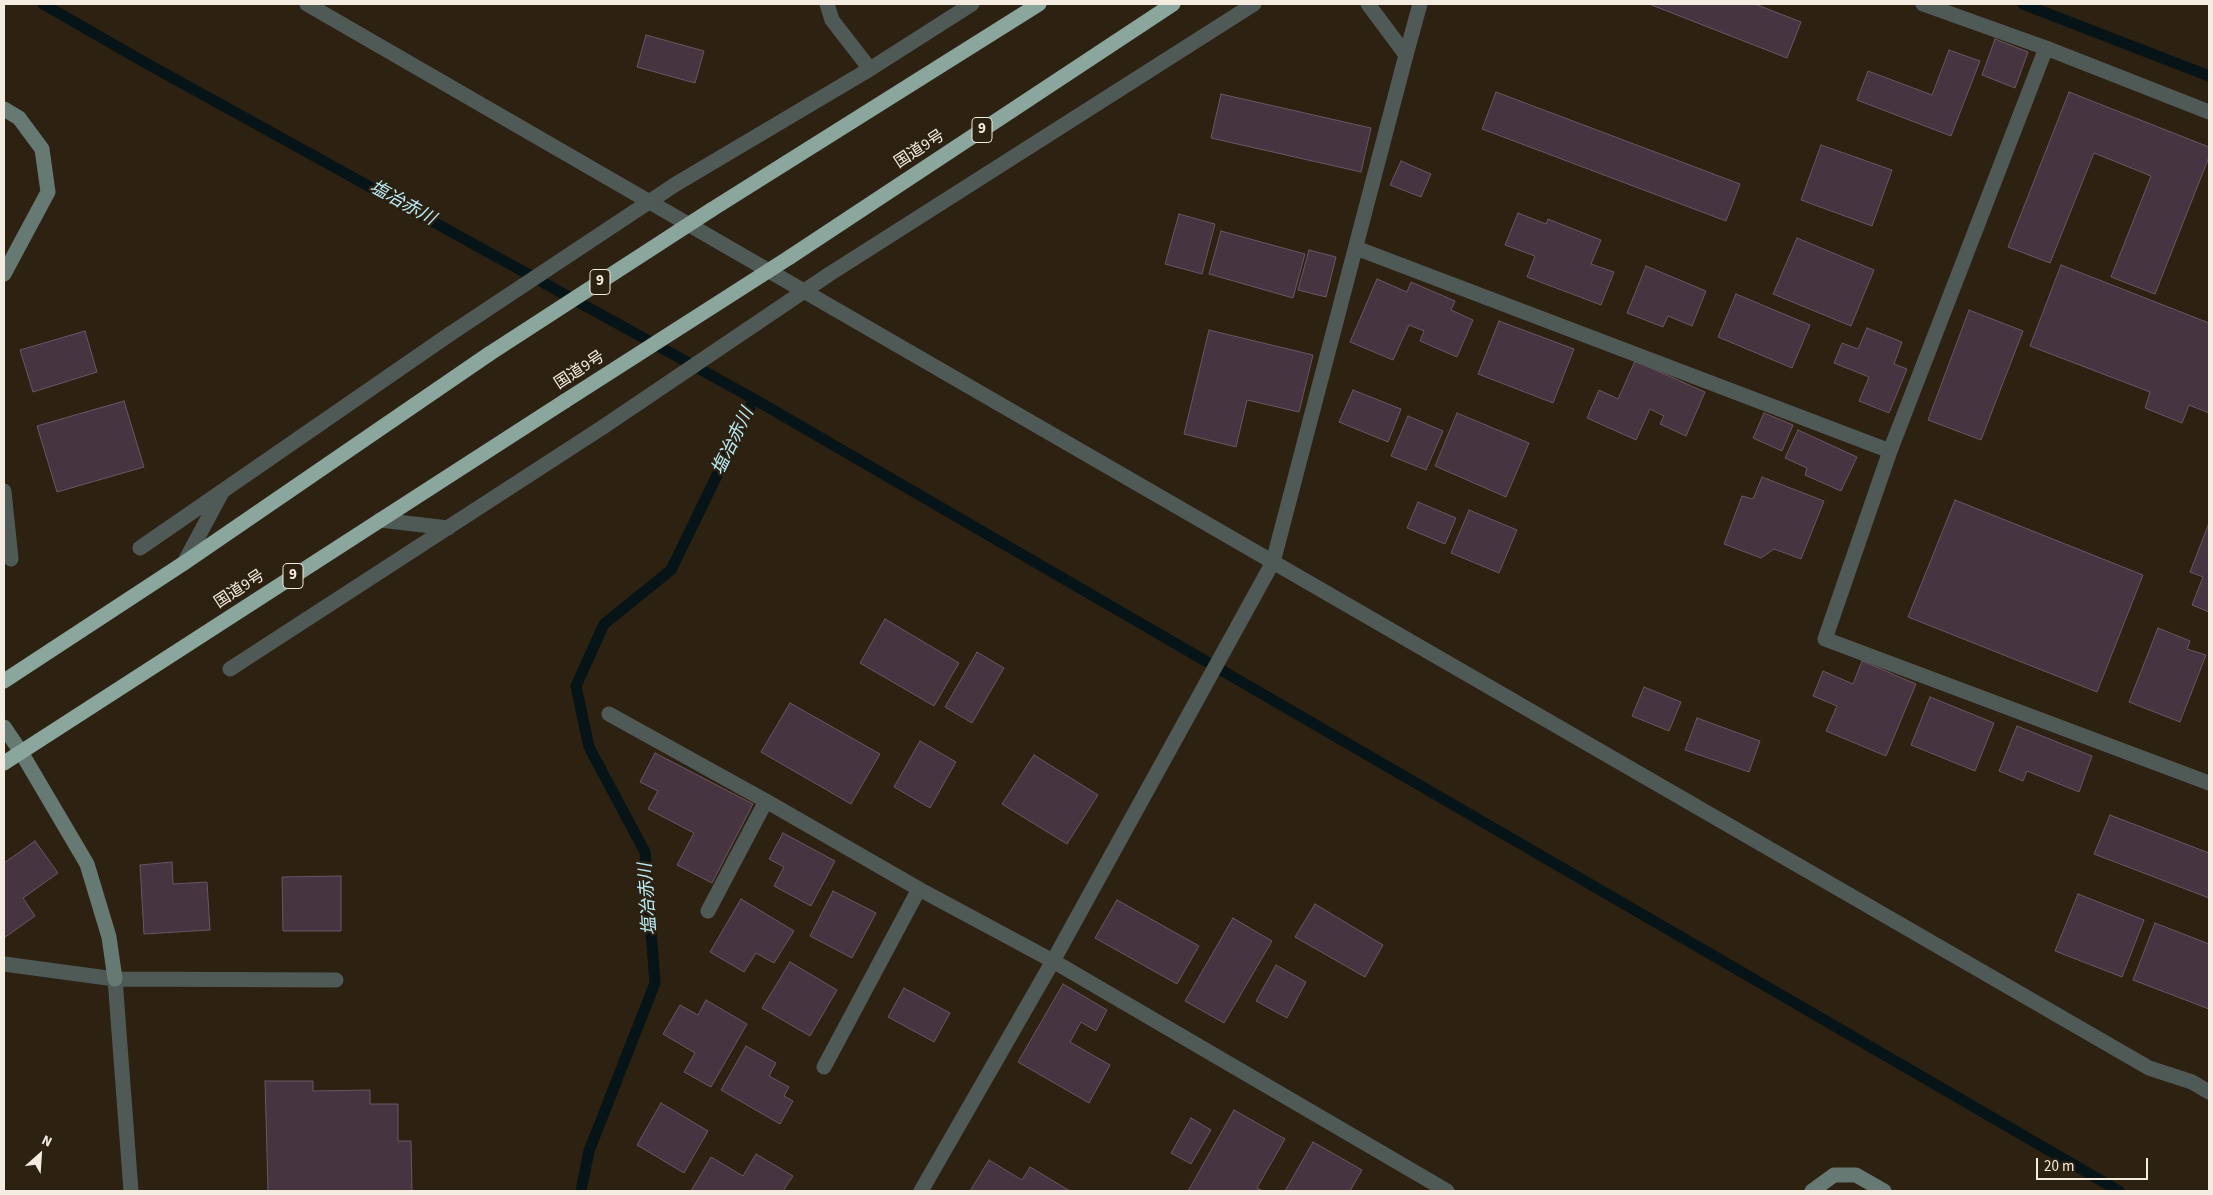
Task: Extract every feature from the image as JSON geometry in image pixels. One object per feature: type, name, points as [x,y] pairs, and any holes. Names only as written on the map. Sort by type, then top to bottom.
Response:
[{"type":"highway","name":"9","points":[[4,681],[184,563],[489,354],[711,210],[1039,4]]},
{"type":"highway","name":"国道9号","points":[[4,763],[790,257],[1173,4]]},
{"type":"street","points":[[307,4],[2141,1063],[2192,1082],[2209,1092]]},
{"type":"street","points":[[827,4],[832,20],[870,69]]},
{"type":"street","points":[[140,548],[450,334],[676,184],[870,69],[972,4]]},
{"type":"street","points":[[230,669],[602,427],[828,275],[1254,4]]},
{"type":"street","points":[[1368,4],[1406,55]]},
{"type":"street","points":[[921,1191],[1054,961],[1274,562],[1420,4]]},
{"type":"street","points":[[1923,4],[2046,48],[2209,112]]},
{"type":"street","points":[[2046,48],[1890,451],[1825,639],[2209,782]]},
{"type":"street","points":[[4,109],[18,118],[42,149],[48,192],[4,274]]},
{"type":"street","points":[[1356,248],[1890,451]]},
{"type":"street","points":[[4,490],[11,559]]},
{"type":"street","points":[[184,563],[222,492]]},
{"type":"street","points":[[380,520],[448,528]]},
{"type":"street","points":[[609,714],[919,889],[1054,961],[1448,1191]]},
{"type":"street","points":[[4,727],[21,752],[87,864],[109,938],[115,979],[131,1191]]},
{"type":"street","points":[[708,911],[766,801]]},
{"type":"street","points":[[824,1067],[919,889]]},
{"type":"street","points":[[4,964],[115,979],[336,980]]},
{"type":"street","points":[[1812,1191],[1834,1175],[1856,1175],[1884,1191]]},
{"type":"building","points":[[1649,4],[1755,4],[1801,22],[1787,58]]},
{"type":"building","points":[[646,35],[704,51],[695,83],[637,67]]},
{"type":"building","points":[[1995,39],[2028,52],[2015,88],[1982,75]]},
{"type":"building","points":[[1949,50],[1980,61],[1951,136],[1857,100],[1868,71],[1932,95]]},
{"type":"building","points":[[1496,92],[1740,184],[1726,221],[1482,129]]},
{"type":"building","points":[[2069,92],[2209,147],[2209,157],[2155,294],[2111,277],[2151,176],[2094,153],[2050,263],[2008,247]]},
{"type":"building","points":[[1221,94],[1371,128],[1361,172],[1211,138]]},
{"type":"building","points":[[1821,145],[1892,170],[1872,226],[1801,200]]},
{"type":"building","points":[[1401,161],[1431,174],[1421,197],[1390,185]]},
{"type":"building","points":[[1518,213],[1546,224],[1548,219],[1601,240],[1591,264],[1614,272],[1601,305],[1527,277],[1535,256],[1505,245]]},
{"type":"building","points":[[1179,214],[1215,224],[1202,274],[1165,264]]},
{"type":"building","points":[[1221,231],[1305,254],[1293,298],[1209,274]]},
{"type":"building","points":[[1797,238],[1874,270],[1851,326],[1773,294]]},
{"type":"building","points":[[1309,250],[1336,257],[1326,297],[1298,290]]},
{"type":"building","points":[[2061,265],[2209,323],[2209,413],[2189,405],[2182,423],[2145,408],[2150,392],[2030,346]]},
{"type":"building","points":[[1646,266],[1706,291],[1692,326],[1668,316],[1663,327],[1627,313]]},
{"type":"building","points":[[1377,279],[1407,292],[1411,282],[1455,301],[1451,310],[1473,320],[1457,357],[1420,341],[1424,331],[1409,325],[1393,360],[1350,342]]},
{"type":"building","points":[[1736,294],[1810,325],[1792,368],[1718,337]]},
{"type":"building","points":[[1969,310],[2023,331],[1981,440],[1928,420]]},
{"type":"building","points":[[1499,321],[1574,349],[1553,403],[1478,374]]},
{"type":"building","points":[[1867,328],[1902,342],[1894,364],[1907,369],[1889,413],[1859,401],[1869,377],[1834,363],[1842,343],[1858,349]]},
{"type":"building","points":[[1209,330],[1313,355],[1299,412],[1247,400],[1236,447],[1184,434]]},
{"type":"building","points":[[85,331],[97,372],[33,392],[20,350]]},
{"type":"building","points":[[1635,361],[1705,392],[1686,436],[1660,424],[1664,416],[1650,409],[1636,440],[1587,418],[1599,390],[1618,399]]},
{"type":"building","points":[[1353,390],[1401,409],[1388,442],[1339,422]]},
{"type":"building","points":[[124,401],[144,467],[57,492],[37,426]]},
{"type":"building","points":[[1457,413],[1529,443],[1506,497],[1435,466]]},
{"type":"building","points":[[1764,413],[1793,425],[1782,451],[1753,438]]},
{"type":"building","points":[[1408,416],[1443,431],[1426,470],[1391,456]]},
{"type":"building","points":[[1798,430],[1857,457],[1841,491],[1805,475],[1807,468],[1785,458]]},
{"type":"building","points":[[1762,477],[1824,501],[1801,559],[1774,549],[1761,558],[1724,544],[1742,496],[1753,499]]},
{"type":"building","points":[[1955,500],[2143,575],[2097,692],[1908,617]]},
{"type":"building","points":[[1418,502],[1456,518],[1445,544],[1407,528]]},
{"type":"building","points":[[1469,510],[1517,530],[1499,573],[1451,553]]},
{"type":"building","points":[[2209,523],[2209,612],[2192,605],[2203,577],[2190,572]]},
{"type":"building","points":[[885,619],[959,663],[934,706],[860,663]]},
{"type":"building","points":[[2158,628],[2190,641],[2187,649],[2206,655],[2180,722],[2129,702]]},
{"type":"building","points":[[977,652],[1004,668],[972,723],[945,707]]},
{"type":"building","points":[[1862,661],[1916,684],[1886,756],[1826,731],[1837,706],[1813,696],[1823,671],[1853,684]]},
{"type":"building","points":[[1644,687],[1681,702],[1669,731],[1632,716]]},
{"type":"building","points":[[1930,697],[1994,723],[1975,771],[1911,745]]},
{"type":"building","points":[[790,703],[880,754],[851,804],[761,752]]},
{"type":"building","points":[[1697,718],[1760,741],[1749,772],[1685,750]]},
{"type":"building","points":[[2017,726],[2092,756],[2079,792],[2027,771],[2023,781],[1999,771]]},
{"type":"building","points":[[920,741],[956,762],[930,808],[894,787]]},
{"type":"building","points":[[655,753],[753,804],[712,883],[677,865],[694,833],[648,809],[658,791],[640,782]]},
{"type":"building","points":[[1034,755],[1098,795],[1067,844],[1002,804]]},
{"type":"building","points":[[2110,815],[2209,853],[2209,898],[2094,854]]},
{"type":"building","points":[[783,833],[835,861],[811,906],[774,886],[784,867],[769,859]]},
{"type":"building","points":[[35,841],[58,873],[23,898],[35,916],[4,938],[4,863]]},
{"type":"building","points":[[172,862],[173,884],[207,882],[210,930],[144,934],[140,865]]},
{"type":"building","points":[[341,876],[341,931],[283,931],[282,877]]},
{"type":"building","points":[[833,891],[876,913],[852,958],[810,936]]},
{"type":"building","points":[[2078,894],[2144,920],[2122,977],[2055,951]]},
{"type":"building","points":[[741,899],[794,931],[774,963],[756,953],[744,972],[710,952]]},
{"type":"building","points":[[1117,900],[1199,946],[1177,984],[1095,938]]},
{"type":"building","points":[[1315,904],[1383,945],[1365,977],[1295,937]]},
{"type":"building","points":[[1233,918],[1272,941],[1224,1023],[1185,1001]]},
{"type":"building","points":[[2155,923],[2209,944],[2209,1009],[2133,980]]},
{"type":"building","points":[[790,962],[837,990],[810,1036],[762,1008]]},
{"type":"building","points":[[1276,965],[1306,982],[1287,1018],[1256,1001]]},
{"type":"building","points":[[1063,984],[1107,1010],[1096,1031],[1081,1022],[1070,1042],[1110,1065],[1089,1103],[1018,1062]]},
{"type":"building","points":[[904,988],[950,1013],[934,1042],[888,1017]]},
{"type":"building","points":[[706,1000],[747,1024],[711,1087],[684,1072],[695,1053],[663,1034],[680,1005],[698,1015]]},
{"type":"building","points":[[746,1046],[776,1063],[769,1076],[789,1087],[784,1096],[793,1101],[780,1124],[721,1090]]},
{"type":"building","points":[[265,1081],[313,1081],[313,1091],[370,1090],[370,1104],[398,1104],[398,1141],[411,1141],[412,1191],[268,1191]]},
{"type":"building","points":[[661,1103],[708,1131],[684,1173],[637,1145]]},
{"type":"building","points":[[1234,1110],[1285,1139],[1257,1188],[1263,1191],[1188,1191]]},
{"type":"building","points":[[1191,1118],[1211,1130],[1191,1164],[1171,1153]]},
{"type":"building","points":[[1313,1142],[1362,1170],[1350,1191],[1285,1191]]},
{"type":"building","points":[[756,1154],[793,1176],[783,1191],[691,1191],[711,1157],[743,1176]]},
{"type":"building","points":[[989,1160],[1022,1180],[1030,1167],[1070,1191],[970,1191]]},
{"type":"waterway","name":"塩冶赤川","points":[[43,4],[144,62],[754,399],[671,570],[604,624],[576,686],[589,747],[645,852],[655,983],[589,1151],[581,1191]]},
{"type":"waterway","points":[[2023,4],[2209,76]]},
{"type":"waterway","points":[[754,399],[2119,1191]]}]
